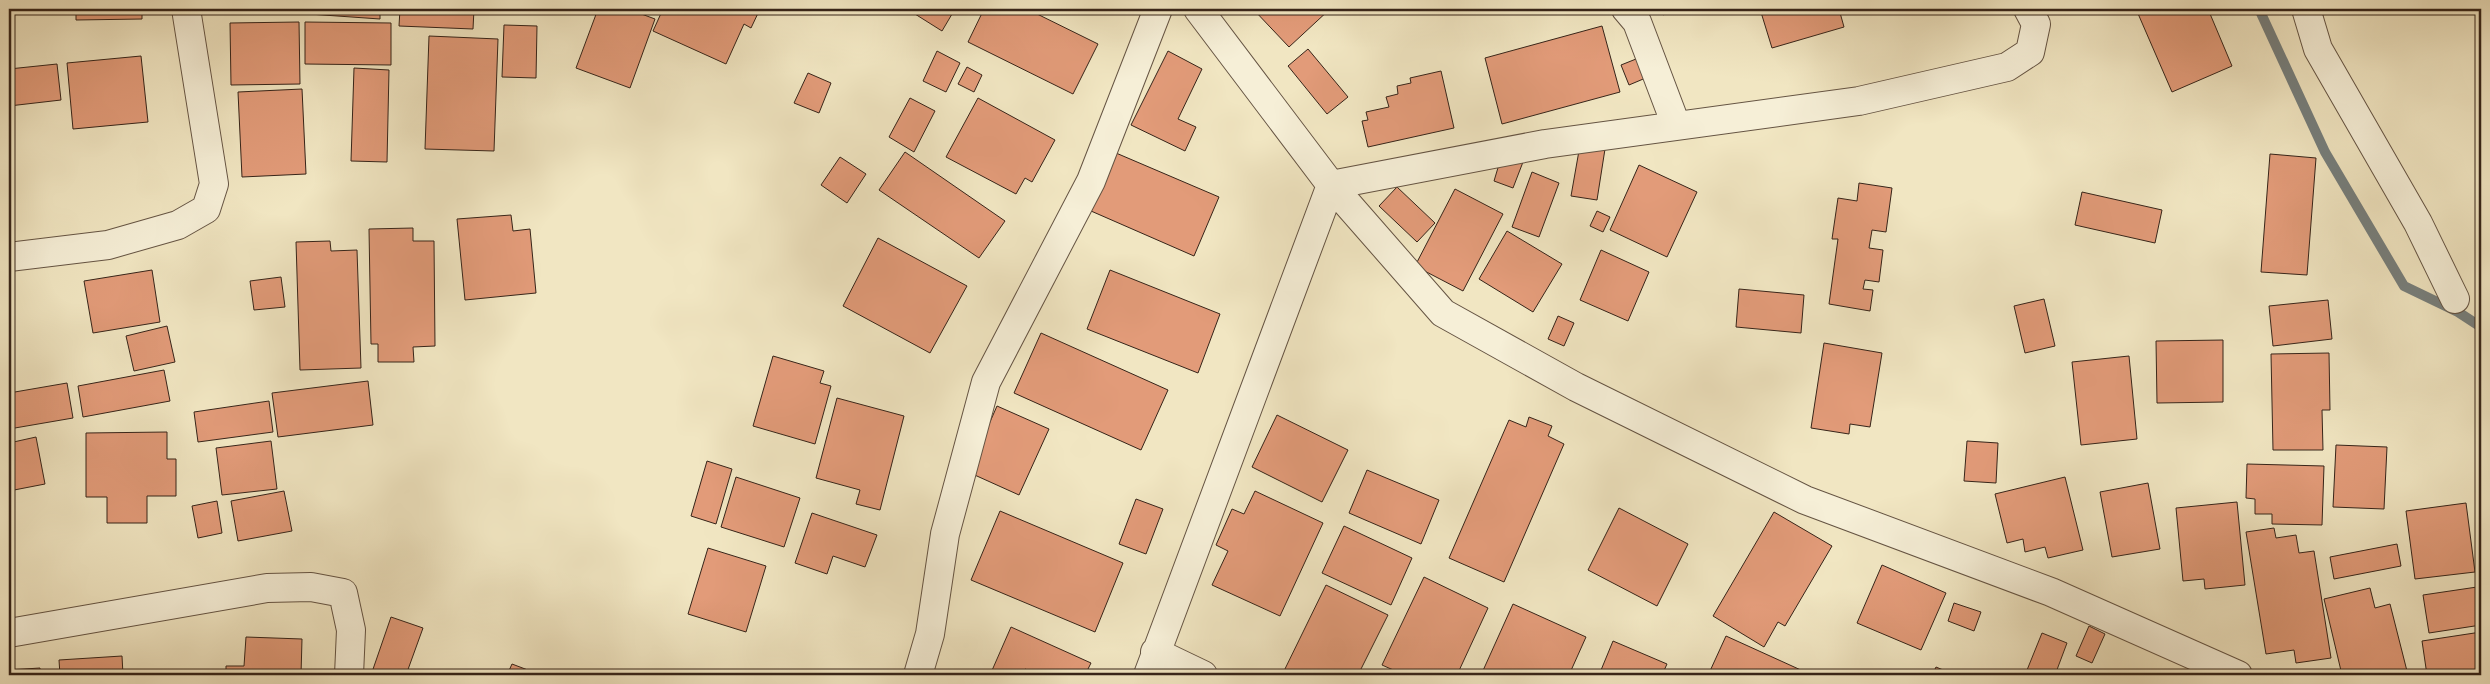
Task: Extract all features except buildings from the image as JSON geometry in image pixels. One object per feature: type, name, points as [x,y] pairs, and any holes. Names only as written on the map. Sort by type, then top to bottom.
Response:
[{"type":"street","points":[[9,258],[108,245],[178,225],[206,209],[214,184],[186,9]]},
{"type":"street","points":[[918,675],[930,634],[945,534],[986,382],[1091,181],[1158,9]]},
{"type":"street","points":[[1198,9],[1331,185],[1442,313],[1576,387],[1804,500],[2051,592],[2238,675]]},
{"type":"street","points":[[1626,9],[1637,22],[1676,125]]},
{"type":"street","points":[[1331,185],[1545,144],[1859,101],[2007,67],[2030,52],[2036,24],[2028,9]]},
{"type":"street","points":[[2306,9],[2318,49],[2418,223],[2455,299]]},
{"type":"street","points":[[1203,675],[1151,664],[1331,185]]},
{"type":"street","points":[[9,633],[267,588],[311,587],[343,594],[351,630],[349,675]]},
{"type":"waterway","points":[[2259,9],[2325,152],[2404,286],[2458,312],[2481,327]]}]
